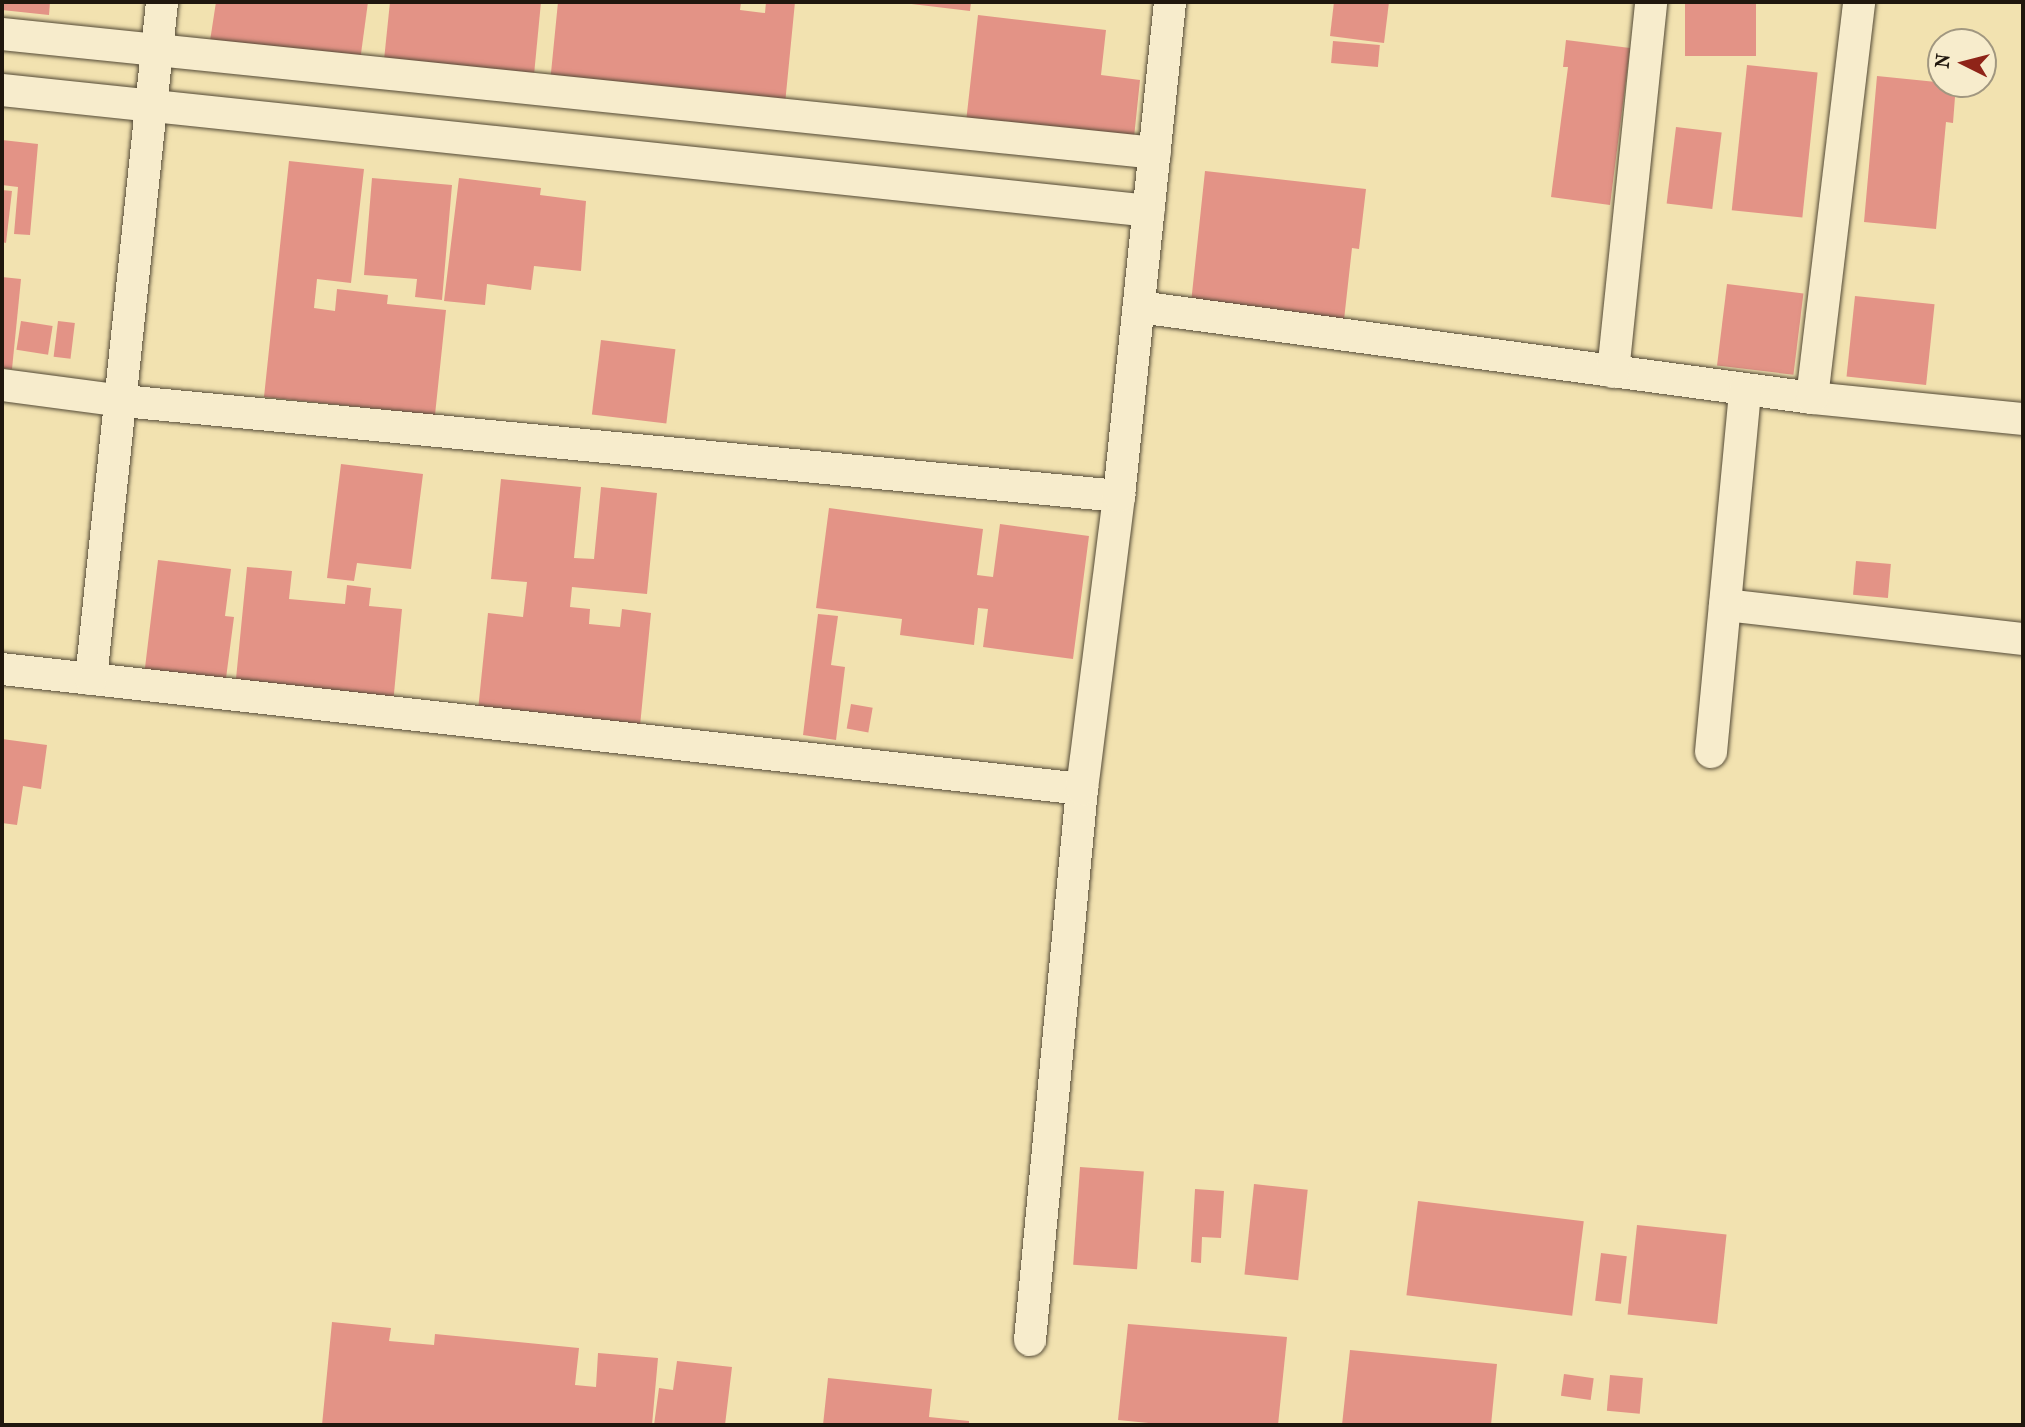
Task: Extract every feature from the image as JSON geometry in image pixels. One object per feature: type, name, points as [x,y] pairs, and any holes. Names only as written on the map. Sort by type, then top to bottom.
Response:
[{"type":"street","points":[[91,679],[123,401],[162,2]]},
{"type":"street","points":[[1030,1340],[1082,789],[1119,496],[1170,2]]},
{"type":"street","points":[[1613,372],[1651,2]]},
{"type":"street","points":[[1812,398],[1859,2]]},
{"type":"street","points":[[2,34],[1156,153]]},
{"type":"street","points":[[2,90],[152,108],[1149,211]]},
{"type":"street","points":[[1139,307],[1745,390],[2023,419]]},
{"type":"street","points":[[2,385],[123,401],[1119,496]]},
{"type":"street","points":[[1711,752],[1745,390]]},
{"type":"street","points":[[1725,605],[2023,639]]},
{"type":"street","points":[[2,669],[1082,789]]},
{"type":"building","points":[[2,2],[50,2],[49,15],[2,10]]},
{"type":"building","points":[[216,2],[368,2],[360,61],[210,41]]},
{"type":"building","points":[[390,2],[541,2],[534,75],[384,60]]},
{"type":"building","points":[[558,2],[741,2],[740,10],[765,13],[766,2],[795,2],[785,104],[550,83]]},
{"type":"building","points":[[895,2],[971,2],[970,11]]},
{"type":"building","points":[[1334,2],[1389,2],[1384,43],[1330,36]]},
{"type":"building","points":[[1685,2],[1756,2],[1756,56],[1685,56]]},
{"type":"building","points":[[978,15],[1106,30],[1101,75],[1140,80],[1133,147],[965,131]]},
{"type":"building","points":[[1566,40],[1630,48],[1610,205],[1551,197],[1568,67],[1563,67]]},
{"type":"building","points":[[1333,41],[1380,45],[1378,67],[1331,63]]},
{"type":"building","points":[[1747,65],[1818,72],[1802,218],[1732,210]]},
{"type":"building","points":[[1877,76],[1927,81],[1927,98],[1955,98],[1953,123],[1946,122],[1936,229],[1864,222]]},
{"type":"building","points":[[1676,127],[1722,133],[1712,209],[1667,203]]},
{"type":"building","points":[[2,140],[38,144],[30,235],[14,234],[18,187],[2,185]]},
{"type":"building","points":[[289,161],[364,169],[351,283],[317,279],[314,308],[335,311],[337,289],[388,295],[387,304],[446,310],[435,415],[264,397]]},
{"type":"building","points":[[1205,171],[1366,189],[1359,249],[1352,248],[1344,320],[1191,303]]},
{"type":"building","points":[[372,178],[452,185],[442,300],[415,297],[417,279],[364,275]]},
{"type":"building","points":[[459,178],[541,188],[540,195],[586,201],[581,271],[534,266],[531,290],[487,284],[485,305],[444,301]]},
{"type":"building","points":[[2,190],[12,191],[6,243],[2,242]]},
{"type":"building","points":[[2,277],[21,279],[12,369],[2,368]]},
{"type":"building","points":[[1727,284],[1803,293],[1793,375],[1717,365]]},
{"type":"building","points":[[1855,296],[1935,304],[1926,385],[1847,377]]},
{"type":"building","points":[[21,321],[53,326],[48,355],[16,350]]},
{"type":"building","points":[[58,321],[75,323],[70,359],[54,357]]},
{"type":"building","points":[[601,340],[675,349],[666,424],[592,414]]},
{"type":"building","points":[[341,464],[423,474],[411,569],[357,563],[354,581],[327,578]]},
{"type":"building","points":[[501,479],[581,487],[574,558],[594,559],[601,487],[657,493],[647,594],[572,587],[570,607],[590,609],[589,624],[620,627],[622,609],[651,613],[640,726],[478,710],[488,613],[523,617],[527,582],[491,579]]},
{"type":"building","points":[[829,508],[983,529],[977,575],[993,577],[1000,524],[1089,536],[1073,659],[983,647],[988,609],[978,608],[974,645],[900,635],[902,619],[816,608]]},
{"type":"building","points":[[158,560],[231,569],[225,616],[234,617],[225,686],[144,676]]},
{"type":"building","points":[[1856,561],[1891,564],[1888,598],[1853,595]]},
{"type":"building","points":[[247,567],[292,571],[289,599],[345,604],[347,585],[371,588],[369,606],[402,609],[393,704],[235,689]]},
{"type":"building","points":[[818,614],[838,616],[831,665],[845,667],[836,740],[803,735]]},
{"type":"building","points":[[851,704],[873,708],[868,732],[847,729]]},
{"type":"building","points":[[2,739],[47,745],[41,789],[23,786],[17,825],[2,823]]},
{"type":"building","points":[[1080,1167],[1144,1171],[1137,1269],[1073,1265]]},
{"type":"building","points":[[1254,1184],[1308,1190],[1298,1280],[1244,1275]]},
{"type":"building","points":[[1195,1189],[1224,1191],[1221,1238],[1202,1237],[1201,1263],[1191,1262]]},
{"type":"building","points":[[1418,1201],[1584,1221],[1572,1316],[1406,1295]]},
{"type":"building","points":[[1637,1225],[1727,1234],[1717,1324],[1628,1315]]},
{"type":"building","points":[[1601,1253],[1627,1256],[1621,1304],[1595,1301]]},
{"type":"building","points":[[332,1322],[391,1328],[389,1341],[434,1345],[435,1334],[579,1348],[575,1385],[596,1387],[598,1353],[658,1358],[652,1425],[322,1425]]},
{"type":"building","points":[[1128,1324],[1287,1337],[1278,1425],[1169,1425],[1118,1420]]},
{"type":"building","points":[[1350,1350],[1497,1364],[1491,1425],[1342,1425]]},
{"type":"building","points":[[677,1361],[732,1367],[725,1425],[654,1425],[659,1388],[673,1390]]},
{"type":"building","points":[[1564,1374],[1594,1378],[1591,1400],[1561,1396]]},
{"type":"building","points":[[1610,1375],[1643,1378],[1640,1414],[1607,1411]]},
{"type":"building","points":[[828,1378],[932,1389],[929,1417],[969,1421],[969,1425],[823,1425]]}]
